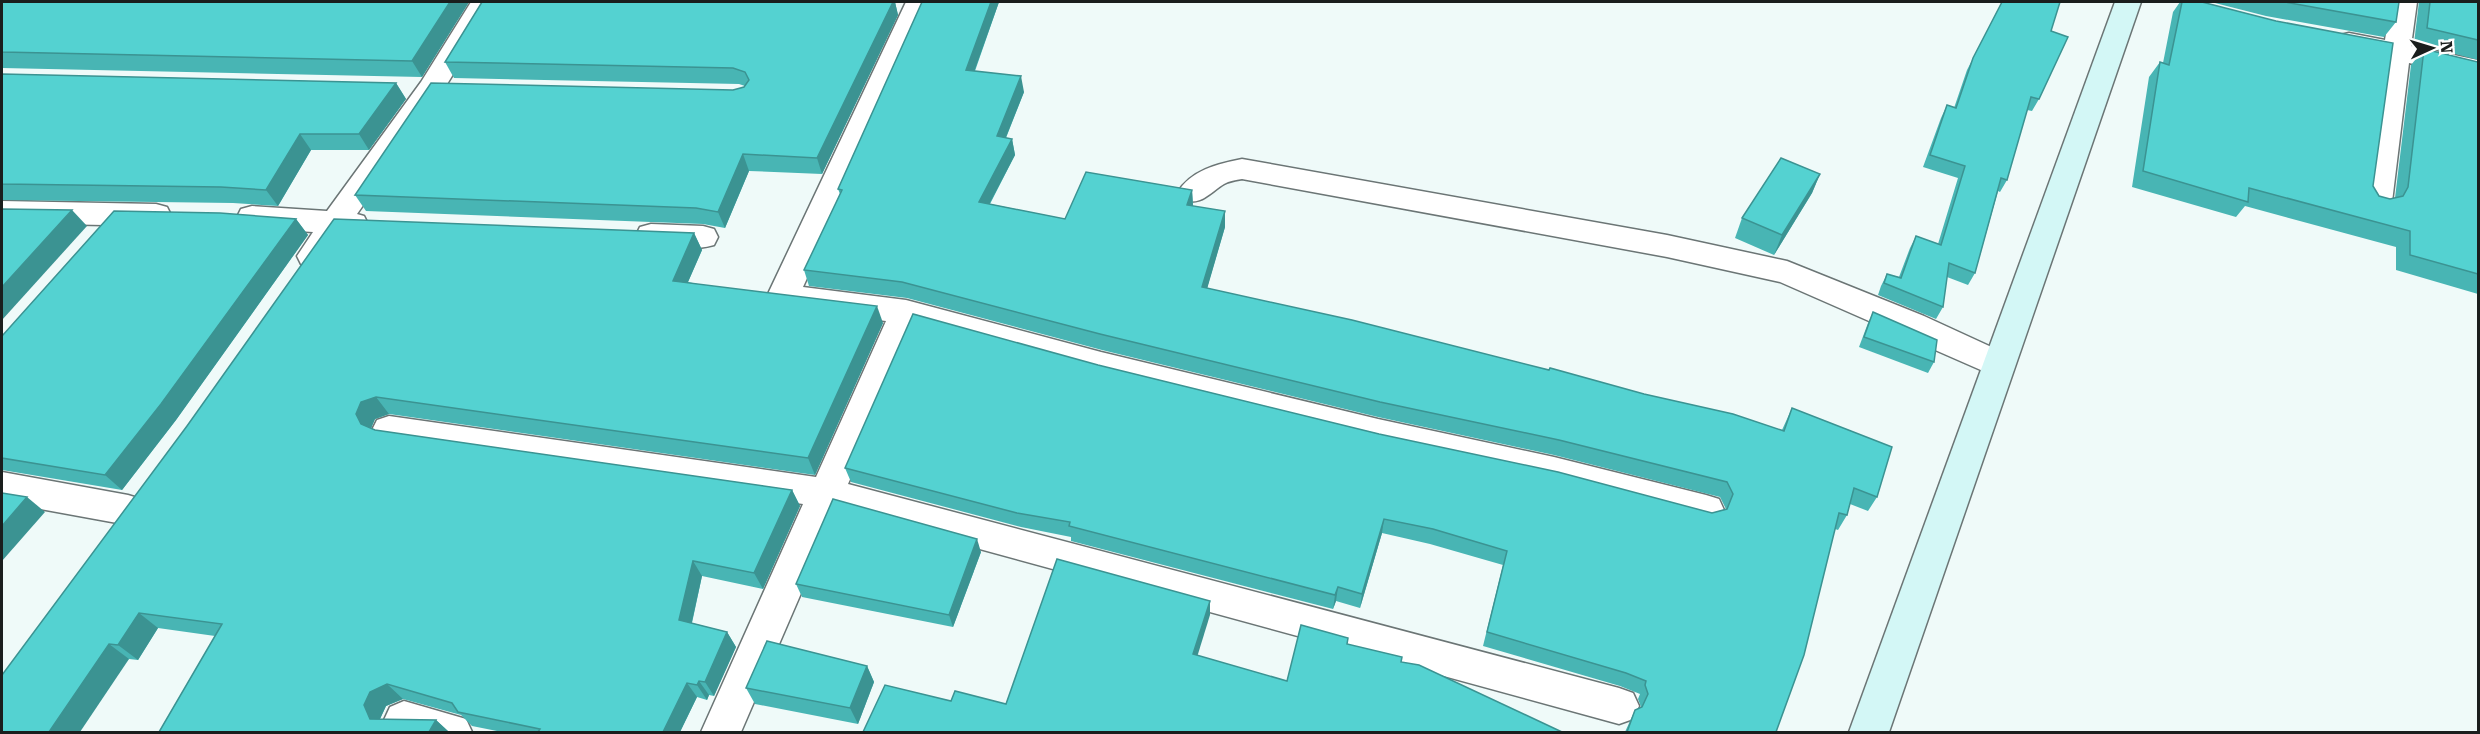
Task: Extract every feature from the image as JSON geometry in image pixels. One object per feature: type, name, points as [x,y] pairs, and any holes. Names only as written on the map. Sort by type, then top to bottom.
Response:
[{"type":"street","points":[[296,280],[335,223],[443,88],[484,2]]},
{"type":"street","points":[[1869,732],[2128,2]]},
{"type":"street","points":[[2377,201],[2404,2]]},
{"type":"street","points":[[911,4],[783,296],[906,312],[1101,365],[1378,434],[1554,471],[1706,510]]},
{"type":"street","points":[[2321,36],[2478,69]]},
{"type":"street","points":[[395,87],[443,88]]},
{"type":"street","points":[[1192,193],[1217,174],[1242,170],[1667,246],[1787,272],[1913,325],[1999,365]]},
{"type":"street","points":[[2,212],[187,215]]},
{"type":"street","points":[[95,240],[119,214]]},
{"type":"street","points":[[222,216],[383,225]]},
{"type":"street","points":[[620,234],[703,237]]},
{"type":"street","points":[[722,732],[906,312]]},
{"type":"street","points":[[389,430],[827,493],[1620,706]]},
{"type":"street","points":[[2,487],[128,510]]},
{"type":"street","points":[[402,720],[452,732]]},
{"type":"building","points":[[2,2],[450,2],[412,61],[2,52]]},
{"type":"building","points":[[482,2],[893,2],[817,158],[743,154],[718,212],[696,208],[355,195],[431,83],[733,90],[744,87],[749,80],[745,72],[733,68],[445,62]]},
{"type":"building","points":[[922,2],[991,2],[966,70],[1021,76],[997,136],[1012,139],[979,202],[1065,219],[1086,172],[1192,190],[1187,205],[1225,211],[1202,287],[1352,320],[1549,370],[1550,368],[1644,394],[1733,414],[1784,431],[1792,408],[1892,447],[1877,497],[1854,488],[1847,515],[1839,513],[1804,655],[1776,732],[1627,732],[1635,710],[1642,707],[1648,694],[1646,681],[1487,632],[1507,551],[1433,529],[1384,519],[1362,594],[1338,587],[1335,595],[1069,526],[1070,522],[1017,513],[845,468],[913,314],[1098,365],[1379,434],[1558,472],[1712,513],[1727,509],[1733,494],[1727,482],[1559,440],[1380,402],[1100,334],[902,282],[804,270],[842,190],[838,189]]},
{"type":"building","points":[[2002,2],[2060,2],[2051,31],[2068,37],[2039,99],[2031,97],[2007,180],[2001,178],[1975,273],[1949,263],[1943,307],[1884,283],[1887,274],[1901,278],[1916,236],[1941,245],[1965,166],[1930,155],[1947,105],[1956,108],[1973,58]]},
{"type":"building","points":[[2182,2],[2202,2],[2276,21],[2393,43],[2373,186],[2379,196],[2390,199],[2403,196],[2408,187],[2424,49],[2478,62],[2478,274],[2410,255],[2410,231],[2249,188],[2248,202],[2143,171],[2160,62],[2169,65]]},
{"type":"building","points":[[2285,2],[2399,2],[2396,22]]},
{"type":"building","points":[[2430,2],[2478,2],[2478,40],[2427,28]]},
{"type":"building","points":[[2,74],[396,83],[359,134],[300,134],[266,190],[221,187],[2,184]]},
{"type":"building","points":[[1781,158],[1820,174],[1782,235],[1742,218]]},
{"type":"building","points":[[2,209],[72,210],[2,287]]},
{"type":"building","points":[[114,211],[220,213],[296,219],[161,404],[105,475],[2,458],[2,336]]},
{"type":"building","points":[[334,219],[694,233],[673,281],[877,306],[808,458],[376,397],[361,402],[356,414],[361,424],[375,430],[792,490],[754,573],[693,561],[679,620],[727,632],[705,682],[699,681],[697,685],[687,683],[663,732],[538,732],[540,729],[458,712],[452,703],[387,684],[370,692],[364,705],[370,719],[436,720],[429,732],[159,732],[222,624],[139,613],[118,645],[109,644],[49,732],[2,732],[2,675],[187,426]]},
{"type":"building","points":[[1873,312],[1937,340],[1934,362],[1864,337]]},
{"type":"building","points":[[2,493],[27,497],[2,526]]},
{"type":"building","points":[[833,499],[977,539],[949,615],[796,584]]},
{"type":"building","points":[[1057,559],[1210,601],[1193,654],[1287,681],[1301,625],[1348,638],[1347,644],[1402,657],[1401,662],[1419,665],[1562,732],[863,732],[885,685],[951,701],[955,691],[1006,704]]},
{"type":"building","points":[[767,641],[867,666],[850,708],[746,688]]}]
